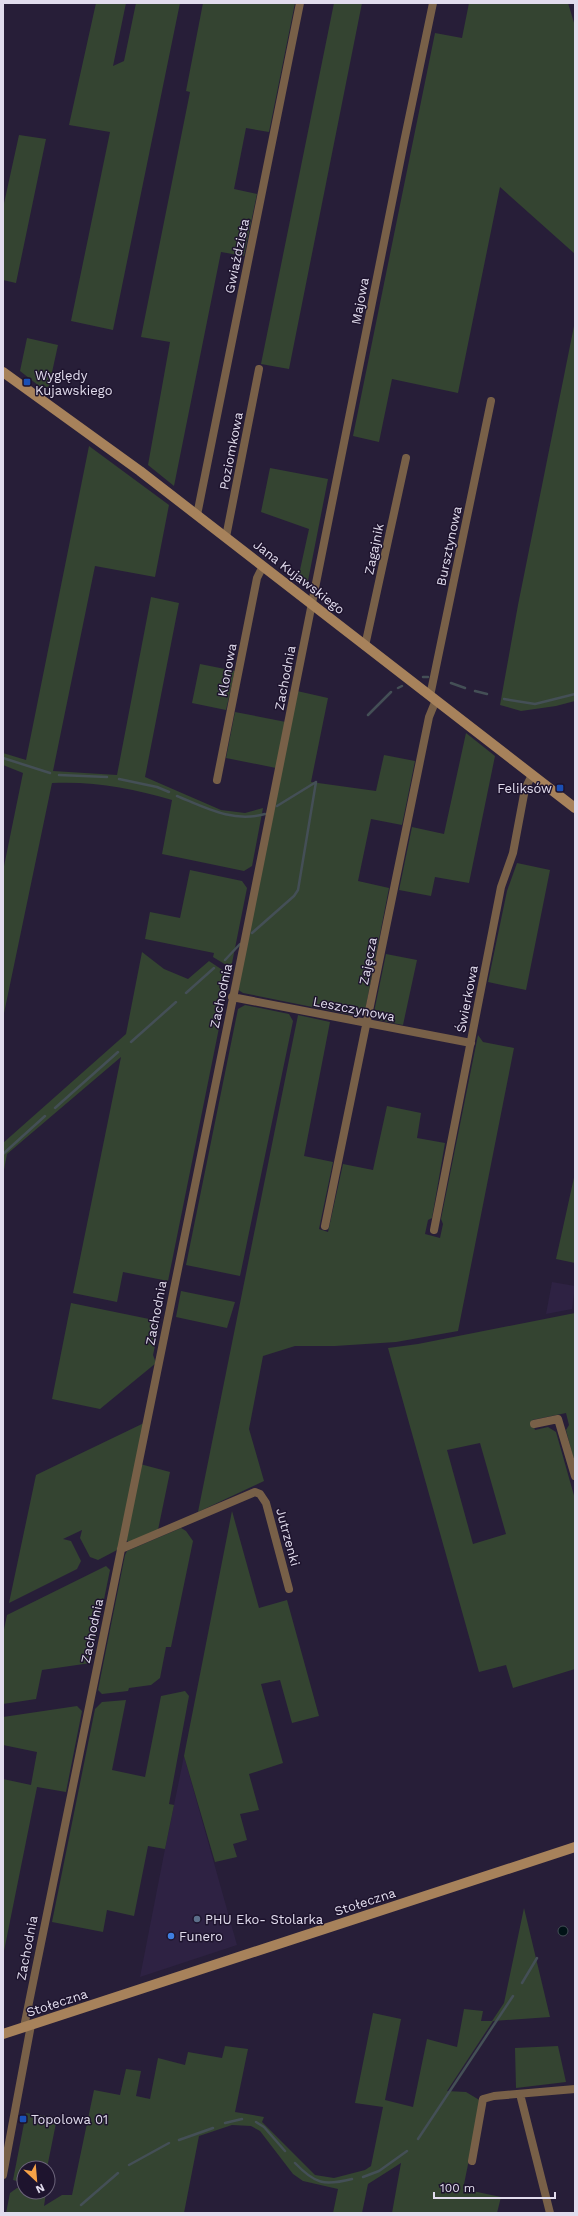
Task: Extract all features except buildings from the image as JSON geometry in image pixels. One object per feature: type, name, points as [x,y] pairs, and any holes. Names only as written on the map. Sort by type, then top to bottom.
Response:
[{"type":"main road","name":"Jana Kujawskiego","points":[[3,372],[226,537],[575,808]]},
{"type":"main road","name":"Stołeczna","points":[[3,2034],[575,1847]]},
{"type":"street","name":"Gwiaździsta","points":[[197,515],[300,3]]},
{"type":"street","name":"Majowa","points":[[312,604],[433,3]]},
{"type":"street","name":"Poziomkowa","points":[[226,537],[259,369]]},
{"type":"street","name":"Bursztynowa","points":[[433,698],[491,401]]},
{"type":"street","name":"Zagajnik","points":[[365,646],[406,458]]},
{"type":"street","name":"Klonowa","points":[[217,780],[257,578],[263,566]]},
{"type":"street","name":"Zachodnia","points":[[3,2175],[27,2026],[121,1549],[312,604]]},
{"type":"street","name":"Zajęcza","points":[[325,1226],[368,1024],[433,698]]},
{"type":"street","name":"Świerkowa","points":[[434,1230],[501,887],[514,853],[525,788],[532,775]]},
{"type":"street","name":"Leszczynowa","points":[[232,997],[471,1043]]},
{"type":"street","points":[[534,1424],[558,1419],[575,1476]]},
{"type":"street","name":"Jutrzenki","points":[[121,1549],[210,1513],[248,1494],[256,1492],[260,1494],[266,1502],[289,1589]]},
{"type":"street","points":[[472,2161],[483,2099],[575,2089]]},
{"type":"street","points":[[520,2094],[550,2213]]},
{"type":"shaded area","points":[[552,1282],[575,1286],[572,1309],[546,1314]]},
{"type":"shaded area","points":[[184,1756],[237,1945],[140,1977],[165,1849]]},
{"type":"shaded area","points":[[561,1926],[565,1926],[567,1927],[567,1935],[561,1936],[558,1933],[558,1929]]},
{"type":"green space","points":[[96,3],[126,3],[113,66],[124,61],[136,3],[180,3],[113,330],[71,321],[110,132],[69,125]]},
{"type":"green space","points":[[203,3],[295,3],[269,132],[246,128],[234,189],[257,194],[244,256],[221,252],[174,486],[148,465],[170,342],[141,337],[190,92],[186,91]]},
{"type":"green space","points":[[334,3],[362,3],[289,369],[261,364]]},
{"type":"green space","points":[[469,3],[568,3],[575,26],[575,254],[500,187],[458,393],[392,379],[379,442],[353,436],[435,33],[462,38]]},
{"type":"green space","points":[[19,135],[46,139],[16,283],[3,280],[3,208]]},
{"type":"green space","points":[[575,321],[575,701],[556,706],[521,711],[500,705],[518,605]]},
{"type":"green space","points":[[27,338],[58,345],[49,386],[43,389],[20,371]]},
{"type":"green space","points":[[89,446],[169,505],[155,577],[95,566],[53,771],[117,775],[151,597],[179,603],[145,777],[221,810],[245,813],[263,808],[252,866],[244,871],[162,854],[172,800],[113,786],[83,783],[52,783],[3,1018],[3,871],[23,773],[3,765],[3,753],[26,760]]},
{"type":"green space","points":[[270,468],[328,479],[307,586],[298,579],[309,529],[261,512]]},
{"type":"green space","points":[[200,664],[235,671],[226,710],[192,703]]},
{"type":"green space","points":[[297,691],[328,698],[311,782],[376,791],[384,755],[415,761],[402,825],[371,819],[358,881],[389,888],[365,1011],[357,1016],[243,993],[237,989]]},
{"type":"green space","points":[[235,712],[286,722],[276,768],[226,758]]},
{"type":"green space","points":[[466,733],[495,756],[469,883],[435,877],[431,896],[399,890],[412,827],[444,834]]},
{"type":"green space","points":[[517,863],[550,870],[526,990],[488,982],[507,891]]},
{"type":"green space","points":[[190,870],[242,881],[247,888],[231,968],[213,957],[214,953],[145,939],[150,912],[180,918]]},
{"type":"green space","points":[[142,952],[164,969],[188,979],[209,961],[230,975],[228,981],[221,986],[218,1000],[223,1008],[168,1281],[123,1272],[117,1302],[73,1293],[121,1057],[7,1154],[3,1175],[3,1143],[126,1034]]},
{"type":"green space","points":[[386,954],[417,960],[403,1025],[378,1020],[374,1012]]},
{"type":"green space","points":[[245,1005],[289,1014],[293,1021],[240,1276],[186,1265],[238,1009]]},
{"type":"green space","points":[[298,1015],[330,1022],[304,1156],[333,1162],[319,1229],[328,1232],[343,1164],[373,1170],[387,1106],[421,1113],[417,1138],[445,1143],[432,1218],[428,1220],[425,1234],[440,1238],[443,1224],[441,1219],[478,1035],[483,1042],[514,1048],[458,1331],[396,1342],[335,1346],[295,1346],[263,1356],[249,1429],[264,1481],[198,1512]]},
{"type":"green space","points":[[575,1173],[575,1263],[556,1259]]},
{"type":"green space","points":[[181,1291],[235,1302],[227,1328],[176,1317]]},
{"type":"green space","points":[[71,1303],[154,1320],[159,1327],[153,1355],[156,1363],[100,1409],[52,1399]]},
{"type":"green space","points":[[575,1313],[575,1464],[566,1430],[569,1425],[566,1413],[532,1420],[535,1430],[548,1427],[556,1432],[575,1499],[575,1669],[513,1688],[506,1665],[479,1672],[388,1348],[418,1344]],"holes":[[[480,1443],[506,1534],[473,1544],[447,1450]]]},
{"type":"green space","points":[[144,1423],[119,1549],[98,1560],[90,1557],[80,1538],[82,1530],[63,1539],[71,1541],[81,1561],[77,1569],[9,1603],[36,1475]]},
{"type":"green space","points":[[140,1464],[170,1472],[158,1530],[129,1543],[126,1539]]},
{"type":"green space","points":[[232,1511],[259,1608],[287,1600],[319,1716],[292,1723],[280,1680],[261,1684],[283,1763],[249,1774],[259,1810],[240,1814],[247,1840],[233,1844],[237,1857],[215,1862],[184,1756]]},
{"type":"green space","points":[[181,1528],[186,1531],[193,1541],[171,1647],[166,1647],[160,1678],[151,1685],[129,1688],[128,1691],[102,1694],[98,1690],[125,1555],[127,1551]]},
{"type":"green space","points":[[106,1566],[110,1570],[91,1663],[42,1670],[36,1699],[3,1704],[3,1634],[7,1615]]},
{"type":"green space","points":[[185,1691],[189,1696],[169,1804],[174,1805],[165,1849],[148,1846],[134,1916],[107,1910],[103,1932],[52,1922],[95,1709],[102,1702],[126,1700],[112,1770],[145,1777],[161,1696]]},
{"type":"green space","points":[[77,1706],[82,1711],[66,1792],[37,1787],[3,1956],[3,1779],[31,1785],[37,1752],[3,1745],[3,1717]]},
{"type":"green space","points":[[524,1908],[550,2017],[493,2021],[447,2091],[466,2092],[481,2101],[463,2189],[501,2197],[497,2213],[392,2213],[401,2163],[368,2184],[362,2213],[333,2213],[338,2189],[303,2181],[293,2174],[260,2131],[251,2126],[232,2125],[199,2136],[184,2213],[6,2213],[10,2193],[16,2189],[16,2200],[45,2200],[44,2206],[62,2195],[72,2195],[94,2090],[120,2095],[126,2069],[141,2071],[136,2096],[150,2099],[158,2058],[185,2065],[188,2052],[222,2058],[225,2046],[248,2049],[235,2112],[264,2117],[262,2122],[315,2175],[334,2178],[365,2170],[371,2166],[383,2107],[355,2103],[373,2013],[401,2019],[385,2100],[413,2107],[427,2039],[457,2047],[464,2009],[483,2011],[481,2021],[492,2021],[504,2003]]},
{"type":"green space","points":[[558,2046],[566,2082],[516,2088],[515,2048]]},
{"type":"green space","points":[[26,2113],[57,2118],[49,2160],[17,2160]]},
{"type":"green space","points":[[16,2165],[16,2181],[13,2180]]},
{"type":"waterway","points":[[423,677],[428,677]]},
{"type":"waterway","points":[[451,683],[465,688]]},
{"type":"waterway","points":[[398,688],[402,686]]},
{"type":"waterway","points":[[475,691],[487,694]]},
{"type":"waterway","points":[[368,715],[391,692]]},
{"type":"waterway","points":[[504,699],[535,704],[575,694]]},
{"type":"waterway","points":[[3,758],[50,773]]},
{"type":"waterway","points":[[59,775],[107,777]]},
{"type":"waterway","points":[[119,779],[157,787],[169,792]]},
{"type":"waterway","points":[[277,806],[316,782]]},
{"type":"waterway","points":[[252,933],[294,896],[298,890],[316,782]]},
{"type":"waterway","points":[[177,796],[220,813],[242,817],[265,814]]},
{"type":"waterway","points":[[225,960],[240,944]]},
{"type":"waterway","points":[[186,993],[214,968]]},
{"type":"waterway","points":[[131,1042],[176,1002]]},
{"type":"waterway","points":[[55,1108],[118,1052]]},
{"type":"waterway","points":[[3,1154],[45,1116]]},
{"type":"waterway","points":[[522,1983],[537,1958]]},
{"type":"waterway","points":[[418,2139],[513,1996]]},
{"type":"waterway","points":[[225,2123],[242,2119]]},
{"type":"waterway","points":[[256,2122],[264,2127],[285,2151]]},
{"type":"waterway","points":[[179,2140],[213,2128]]},
{"type":"waterway","points":[[129,2165],[169,2143]]},
{"type":"waterway","points":[[363,2177],[379,2171],[407,2151]]},
{"type":"waterway","points":[[295,2163],[308,2175],[320,2182],[327,2183],[352,2179]]},
{"type":"waterway","points":[[81,2205],[118,2173]]},
{"type":"place","name":"Wyględy Kujawskiego","points":[[27,382]]},
{"type":"place","name":"Feliksów","points":[[560,788]]},
{"type":"place","name":"PHU Eko- Stolarka","points":[[197,1919]]},
{"type":"place","name":"Funero","points":[[171,1936]]},
{"type":"place","name":"Topolowa 01","points":[[23,2119]]}]
